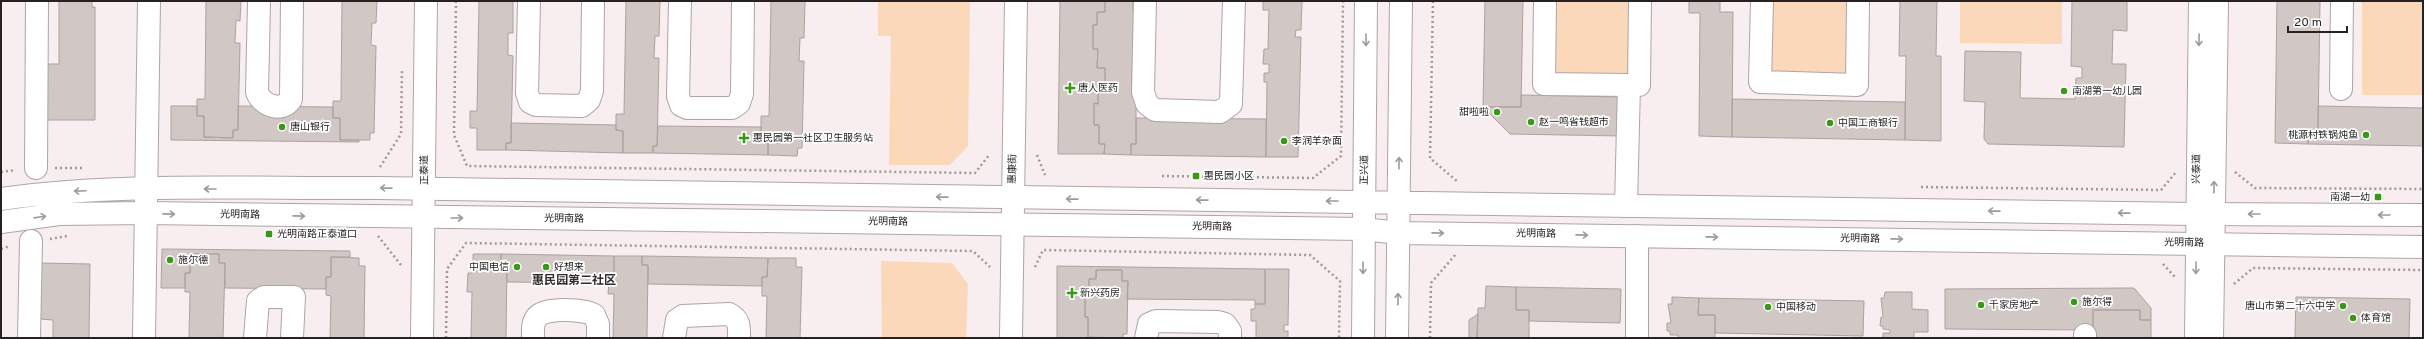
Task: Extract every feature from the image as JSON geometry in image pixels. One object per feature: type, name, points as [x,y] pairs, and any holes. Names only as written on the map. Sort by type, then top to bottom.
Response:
[{"type":"main road","points":[[36,1],[36,168]]},
{"type":"main road","points":[[144,338],[149,1]]},
{"type":"main road","points":[[259,1],[257,92],[260,100],[267,105],[283,105],[288,103],[291,98],[292,1]]},
{"type":"main road","name":"正泰道","points":[[422,338],[425,189],[426,1]]},
{"type":"main road","points":[[530,1],[527,93],[530,102],[536,105],[574,106],[582,106],[589,100],[592,91],[593,1]]},
{"type":"main road","points":[[680,1],[678,96],[681,105],[686,108],[732,108],[739,103],[742,94],[743,1]]},
{"type":"main road","name":"惠康街","points":[[1011,338],[1016,1]]},
{"type":"main road","points":[[1145,1],[1143,92],[1147,104],[1155,110],[1220,112],[1231,104],[1234,1]]},
{"type":"main road","name":"正兴道","points":[[1362,338],[1366,1]]},
{"type":"main road","points":[[1397,338],[1401,1]]},
{"type":"main road","points":[[1545,1],[1544,84],[1630,85],[1639,85],[1640,1]]},
{"type":"main road","points":[[1762,1],[1760,82],[1857,85],[1858,1]]},
{"type":"main road","name":"兴泰道","points":[[2200,1],[2205,244],[2212,338]]},
{"type":"main road","name":"兴泰道","points":[[2205,214],[2217,1]]},
{"type":"main road","points":[[2341,89],[2342,1]]},
{"type":"main road","points":[[1626,206],[1630,85]]},
{"type":"main road","points":[[1,199],[54,192],[146,188],[425,189],[2205,214],[2423,215]]},
{"type":"main road","name":"光明南路","points":[[1,222],[59,214],[146,213],[424,218],[1363,229],[1398,232],[1637,236],[2423,246]]},
{"type":"main road","points":[[1637,236],[1637,338]]},
{"type":"main road","points":[[29,338],[31,241]]},
{"type":"main road","name":"兴泰道","points":[[2196,338],[2205,244]]},
{"type":"main road","points":[[255,338],[258,301],[264,297],[294,297],[292,338]]},
{"type":"main road","points":[[533,338],[534,324],[538,316],[547,311],[587,311],[594,314],[598,324],[598,338]]},
{"type":"main road","points":[[674,338],[677,320],[683,316],[729,314],[735,317],[739,323],[739,338]]},
{"type":"main road","points":[[1146,338],[1149,324],[1156,321],[1218,322],[1225,324],[1230,331],[1230,338]]},
{"type":"path","points":[[456,1],[454,135],[467,166],[975,174],[990,154]]},
{"type":"path","points":[[1155,176],[1313,178],[1341,156],[1343,1]]},
{"type":"path","points":[[1433,1],[1430,158],[1458,182]]},
{"type":"path","points":[[378,169],[401,134]]},
{"type":"path","points":[[1037,155],[1044,175],[1052,176]]},
{"type":"path","points":[[2161,190],[2180,168]]},
{"type":"path","points":[[2231,169],[2255,188],[2423,189]]},
{"type":"path","points":[[376,235],[404,268]]},
{"type":"path","points":[[446,338],[447,269],[466,244],[973,251],[990,268]]},
{"type":"path","points":[[1035,267],[1043,250],[1310,255],[1340,281],[1339,338]]},
{"type":"path","points":[[1430,338],[1431,284],[1456,254]]},
{"type":"path","points":[[2160,260],[2178,280]]},
{"type":"path","points":[[2232,285],[2253,268],[2423,270]]},
{"type":"shaded area","points":[[878,1],[970,1],[968,146],[950,165],[889,165],[891,36],[878,36]]},
{"type":"shaded area","points":[[1549,1],[1636,1],[1635,81],[1547,80]]},
{"type":"shaded area","points":[[1766,1],[1853,1],[1851,80],[1764,78]]},
{"type":"shaded area","points":[[1960,1],[2062,1],[2062,44],[1960,43]]},
{"type":"shaded area","points":[[2362,1],[2423,1],[2423,95],[2362,95]]},
{"type":"shaded area","points":[[881,261],[952,263],[968,284],[966,338],[882,338]]},
{"type":"building","points":[[59,1],[92,1],[92,7],[95,7],[95,120],[45,120],[45,64],[59,64]]},
{"type":"building","points":[[206,1],[241,1],[240,21],[236,20],[235,43],[240,43],[238,130],[233,130],[233,138],[204,137],[204,116],[197,116],[197,99],[205,99]]},
{"type":"building","points":[[342,1],[377,1],[376,23],[372,23],[371,45],[376,46],[374,133],[370,133],[370,140],[340,140],[340,118],[333,118],[333,101],[341,101]]},
{"type":"building","points":[[479,1],[513,1],[513,33],[508,33],[508,55],[513,56],[511,143],[506,143],[506,150],[477,150],[477,128],[470,128],[470,111],[477,111]]},
{"type":"building","points":[[626,1],[660,1],[659,36],[655,36],[654,58],[659,58],[657,146],[653,146],[653,153],[623,153],[623,131],[616,130],[616,114],[624,114]]},
{"type":"building","points":[[771,1],[805,1],[804,38],[800,38],[799,61],[804,61],[802,148],[798,148],[797,156],[768,155],[768,133],[761,133],[761,116],[769,116]]},
{"type":"building","points":[[1060,1],[1105,1],[1105,12],[1097,12],[1097,25],[1093,25],[1093,49],[1098,49],[1097,68],[1105,68],[1105,91],[1098,91],[1098,104],[1094,103],[1094,125],[1099,125],[1099,144],[1105,144],[1104,154],[1058,154]]},
{"type":"building","points":[[1105,1],[1133,1],[1133,13],[1137,13],[1136,67],[1132,68],[1132,86],[1136,86],[1136,144],[1131,144],[1131,155],[1104,154],[1105,144],[1099,144],[1099,125],[1094,125],[1094,103],[1098,104],[1098,91],[1105,91],[1105,68],[1097,68],[1098,49],[1093,49],[1093,25],[1097,25],[1097,12],[1105,12]]},
{"type":"building","points":[[1263,1],[1302,1],[1301,30],[1296,30],[1295,37],[1301,37],[1298,157],[1266,157],[1267,82],[1264,82],[1264,73],[1269,73],[1269,64],[1263,64],[1264,49],[1268,49],[1269,10],[1263,10]]},
{"type":"building","points":[[1485,1],[1523,1],[1521,107],[1483,107]]},
{"type":"building","points":[[1689,1],[1720,1],[1720,12],[1733,12],[1732,137],[1699,136],[1700,13],[1689,13]]},
{"type":"building","points":[[1900,1],[1937,1],[1936,56],[1941,56],[1941,141],[1905,140],[1906,56],[1899,56]]},
{"type":"building","points":[[2072,1],[2127,1],[2127,31],[2113,30],[2112,64],[2126,64],[2124,147],[1988,144],[1984,139],[1985,102],[1964,101],[1965,51],[2021,52],[2020,98],[2075,99],[2076,78],[2082,78],[2082,67],[2071,66]]},
{"type":"building","points":[[2277,1],[2320,1],[2318,132],[2309,132],[2308,144],[2275,143]]},
{"type":"building","points":[[1521,95],[1621,97],[1620,136],[1510,134],[1483,107],[1521,107]]},
{"type":"building","points":[[1732,99],[1905,102],[1905,140],[1732,137]]},
{"type":"building","points":[[171,106],[197,106],[197,116],[204,116],[204,137],[233,138],[233,130],[238,130],[238,106],[333,107],[333,118],[340,118],[340,140],[359,140],[359,142],[171,140]]},
{"type":"building","points":[[2318,106],[2423,108],[2423,146],[2308,144],[2309,132],[2318,132]]},
{"type":"building","points":[[1136,118],[1266,119],[1266,157],[1131,155],[1131,144],[1136,144]]},
{"type":"building","points":[[511,123],[616,125],[616,130],[623,131],[623,153],[506,150],[506,143],[511,143]]},
{"type":"building","points":[[658,126],[761,127],[761,133],[768,133],[768,155],[653,153],[653,146],[657,146]]},
{"type":"building","points":[[162,249],[350,251],[350,257],[331,257],[331,277],[326,277],[326,289],[225,288],[225,263],[219,263],[219,254],[190,254],[190,273],[185,273],[185,288],[161,288]]},
{"type":"building","points":[[190,254],[219,254],[219,263],[225,263],[223,338],[189,338],[190,292],[185,292],[185,273],[190,273]]},
{"type":"building","points":[[473,254],[501,254],[501,263],[507,263],[506,338],[471,338],[472,292],[467,292],[468,273],[473,273]]},
{"type":"building","points":[[501,254],[614,256],[614,275],[609,275],[609,283],[507,282],[507,263],[501,263]]},
{"type":"building","points":[[614,256],[642,256],[642,265],[648,265],[647,338],[613,338],[614,294],[608,294],[609,275],[614,275]]},
{"type":"building","points":[[642,256],[768,258],[767,277],[762,277],[762,286],[648,284],[648,265],[642,265]]},
{"type":"building","points":[[331,257],[359,258],[359,266],[365,266],[364,338],[330,338],[331,296],[326,295],[326,277],[331,277]]},
{"type":"building","points":[[768,258],[796,258],[796,267],[802,267],[800,338],[766,338],[767,296],[762,296],[762,277],[767,277]]},
{"type":"building","points":[[41,263],[90,264],[89,338],[53,338],[53,320],[40,319]]},
{"type":"building","points":[[1057,266],[1265,269],[1265,304],[1255,304],[1255,300],[1127,299],[1128,281],[1122,281],[1122,270],[1096,270],[1096,279],[1089,279],[1089,293],[1085,293],[1085,317],[1088,317],[1088,337],[1095,338],[1057,338]]},
{"type":"building","points":[[1265,269],[1289,269],[1288,325],[1284,325],[1284,331],[1288,331],[1288,338],[1256,338],[1256,321],[1251,321],[1251,309],[1255,309],[1255,304],[1265,304]]},
{"type":"building","points":[[1096,270],[1122,270],[1122,281],[1128,281],[1127,334],[1123,334],[1123,338],[1088,337],[1088,317],[1085,317],[1085,293],[1089,293],[1089,279],[1096,279]]},
{"type":"building","points":[[1486,286],[1516,287],[1516,310],[1529,310],[1529,338],[1477,338],[1478,308],[1485,308]]},
{"type":"building","points":[[1516,287],[1621,289],[1620,323],[1529,321],[1529,310],[1516,310]]},
{"type":"building","points":[[2134,288],[2151,308],[2151,320],[2140,320],[2140,310],[2093,310],[2093,330],[1945,329],[1945,289]]},
{"type":"building","points":[[1885,292],[1912,292],[1912,309],[1928,310],[1928,332],[1914,332],[1914,338],[1880,338],[1883,337],[1883,333],[1890,333],[1890,330],[1883,329],[1883,326],[1880,326],[1881,317],[1883,317],[1881,298],[1884,298]]},
{"type":"building","points":[[1672,297],[1699,298],[1698,315],[1715,315],[1715,338],[1678,338],[1678,335],[1670,335],[1670,331],[1667,331],[1667,323],[1671,323],[1668,304],[1672,304]]},
{"type":"building","name":"体育馆","points":[[2296,297],[2410,299],[2409,338],[2295,338]]},
{"type":"building","points":[[1699,298],[1864,301],[1863,336],[1715,333],[1715,315],[1698,315]]},
{"type":"building","points":[[2093,310],[2140,310],[2140,320],[2151,320],[2151,338],[2093,338]]},
{"type":"building","points":[[1478,314],[1477,338],[1469,338],[1469,320]]},
{"type":"place","name":"唐人医药","points":[[1070,88]]},
{"type":"place","name":"南湖第一幼儿园","points":[[2064,91]]},
{"type":"place","name":"甜啦啦","points":[[1497,112]]},
{"type":"place","name":"赵一鸣省钱超市","points":[[1531,122]]},
{"type":"place","name":"中国工商银行","points":[[1830,123]]},
{"type":"place","name":"唐山银行","points":[[282,127]]},
{"type":"place","name":"桃源村铁锅炖鱼","points":[[2366,135]]},
{"type":"place","name":"惠民园第一社区卫生服务站","points":[[744,138]]},
{"type":"place","name":"李润羊杂面","points":[[1284,141]]},
{"type":"place","name":"惠民园小区","points":[[1196,176]]},
{"type":"place","name":"南湖一幼","points":[[2378,197]]},
{"type":"place","name":"光明南路正泰道口","points":[[269,234]]},
{"type":"place","name":"施尔德","points":[[170,260]]},
{"type":"place","name":"中国电信","points":[[517,267]]},
{"type":"place","name":"好想来","points":[[546,267]]},
{"type":"place","name":"新兴药房","points":[[1072,293]]},
{"type":"place","name":"施尔得","points":[[2074,302]]},
{"type":"place","name":"千家房地产","points":[[1981,305]]},
{"type":"place","name":"唐山市第二十六中学","points":[[2343,306]]},
{"type":"place","name":"中国移动","points":[[1768,307]]},
{"type":"place","name":"体育馆","points":[[2353,318]]},
{"type":"district","name":"惠民园第二社区","points":[[574,281]]}]
